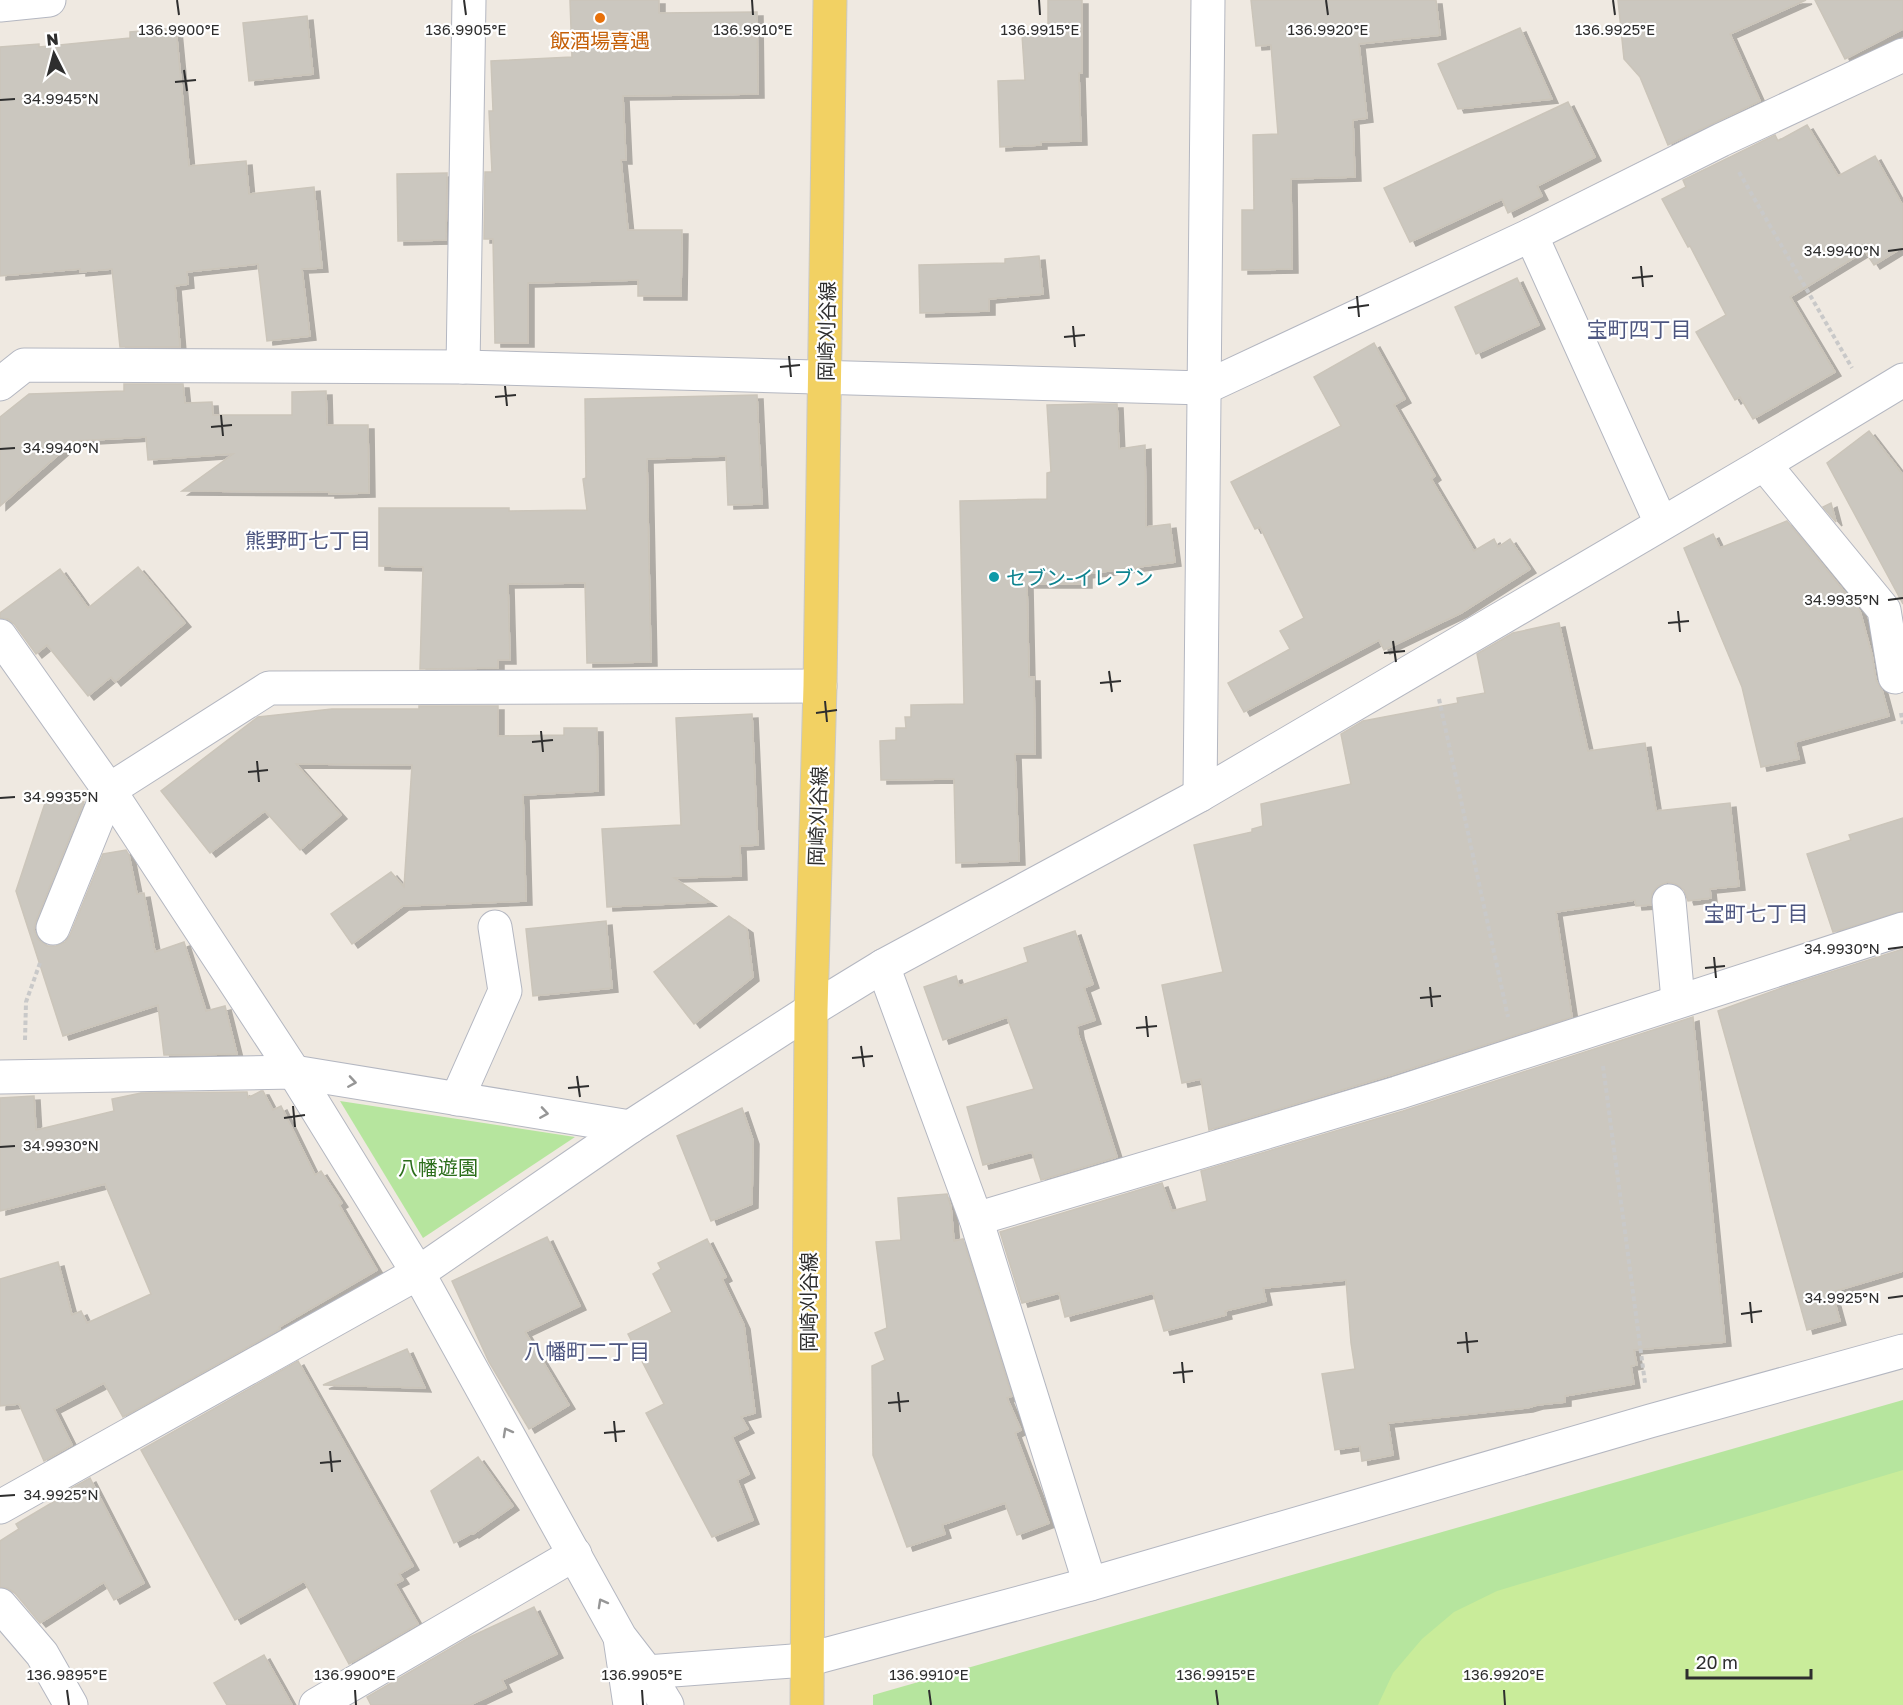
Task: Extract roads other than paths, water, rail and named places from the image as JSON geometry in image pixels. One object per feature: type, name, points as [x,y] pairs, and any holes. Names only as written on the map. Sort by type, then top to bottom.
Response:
[{"type":"main road","name":"岡崎刈谷線","points":[[807,1705],[811,1011],[826,376],[830,0]]},
{"type":"street","points":[[0,5],[49,0]]},
{"type":"street","points":[[463,367],[470,0]]},
{"type":"street","points":[[1200,795],[1208,0]]},
{"type":"street","points":[[0,384],[24,365],[463,367],[1204,388],[1531,235],[1721,140],[1903,55]]},
{"type":"street","points":[[1531,235],[1661,523]]},
{"type":"street","points":[[0,1507],[418,1273],[630,1127],[883,966],[1200,795],[1903,380]]},
{"type":"street","points":[[1764,464],[1884,610],[1895,677]]},
{"type":"street","points":[[0,636],[109,790],[294,1072],[418,1273],[620,1636],[647,1672],[667,1705]]},
{"type":"street","points":[[53,928],[109,790],[269,688],[820,686]]},
{"type":"street","points":[[1670,901],[1678,1000]]},
{"type":"street","points":[[457,1099],[505,991],[495,927]]},
{"type":"street","points":[[976,1219],[1397,1093],[1678,1000],[1903,929]]},
{"type":"street","points":[[883,966],[976,1219],[1090,1584]]},
{"type":"street","points":[[12,1076],[294,1072],[630,1127]]},
{"type":"street","points":[[647,1672],[806,1660],[1090,1584],[1650,1421],[1903,1352]]},
{"type":"street","points":[[316,1705],[575,1554]]},
{"type":"street","points":[[0,1605],[42,1654],[71,1705]]},
{"type":"street","points":[[620,1636],[630,1705]]},
{"type":"place","name":"飯酒場喜遇","points":[[600,18]]},
{"type":"place","name":"セブン-イレブン","points":[[994,577]]},
{"type":"district","name":"宝町四丁目","points":[[1639,329]]},
{"type":"district","name":"熊野町七丁目","points":[[308,540]]},
{"type":"district","name":"宝町七丁目","points":[[1756,913]]},
{"type":"district","name":"八幡町二丁目","points":[[587,1351]]},
{"type":"park label","name":"八幡遊園","points":[[438,1167]]}]
